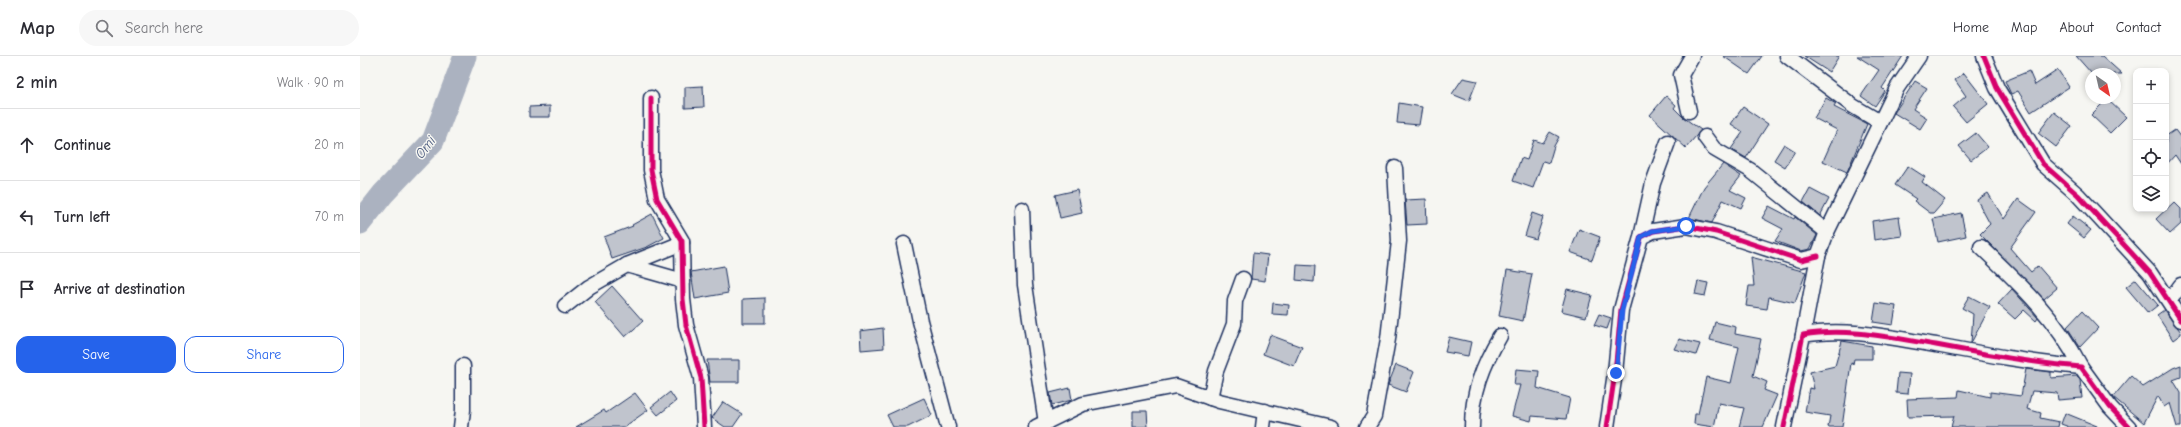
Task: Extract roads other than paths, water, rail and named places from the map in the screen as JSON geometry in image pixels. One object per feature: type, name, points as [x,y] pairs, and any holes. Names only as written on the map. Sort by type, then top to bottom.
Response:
[{"type":"street","points":[[1689,111],[1681,75],[1692,56]]},
{"type":"street","points":[[1788,56],[1853,106],[1880,122]]},
{"type":"street","points":[[1784,427],[1818,256],[1827,232],[1897,88],[1919,56]]},
{"type":"street","points":[[1984,56],[1997,88],[2043,164],[2078,195],[2150,273],[2170,300],[2181,320]]},
{"type":"street","points":[[651,98],[651,170],[657,199],[682,243],[686,325],[701,378],[704,427]]},
{"type":"street","points":[[1705,137],[1714,149],[1750,170],[1827,232]]},
{"type":"street","points":[[1607,427],[1616,373],[1622,310],[1653,183],[1668,142]]},
{"type":"street","points":[[1367,427],[1374,416],[1388,339],[1399,241],[1395,168]]},
{"type":"street","points":[[1022,209],[1026,285],[1041,425],[1083,404],[1176,386],[1210,398],[1331,427]]},
{"type":"street","points":[[1641,237],[1652,231],[1686,226],[1716,232],[1801,260],[1818,256]]},
{"type":"street","points":[[565,306],[589,287],[627,266],[682,243]]},
{"type":"street","points":[[904,244],[920,322],[948,427]]},
{"type":"street","points":[[1981,247],[2028,291],[2069,343],[2081,366],[2110,407],[2129,427]]},
{"type":"street","points":[[627,266],[683,281]]},
{"type":"street","points":[[1210,398],[1216,370],[1234,324],[1235,301],[1243,279]]},
{"type":"street","points":[[2170,300],[2181,285]]},
{"type":"street","points":[[1803,335],[1825,331],[1890,337],[2006,358],[2081,366]]},
{"type":"street","points":[[1472,427],[1474,398],[1485,363],[1500,336]]},
{"type":"street","points":[[461,427],[464,410],[463,366]]},
{"type":"street","points":[[1263,427],[1265,411]]},
{"type":"waterway","name":"Omi","points":[[433,141],[459,56]]},
{"type":"waterway","name":"Omi","points":[[360,223],[383,194],[433,141],[465,56]]}]
